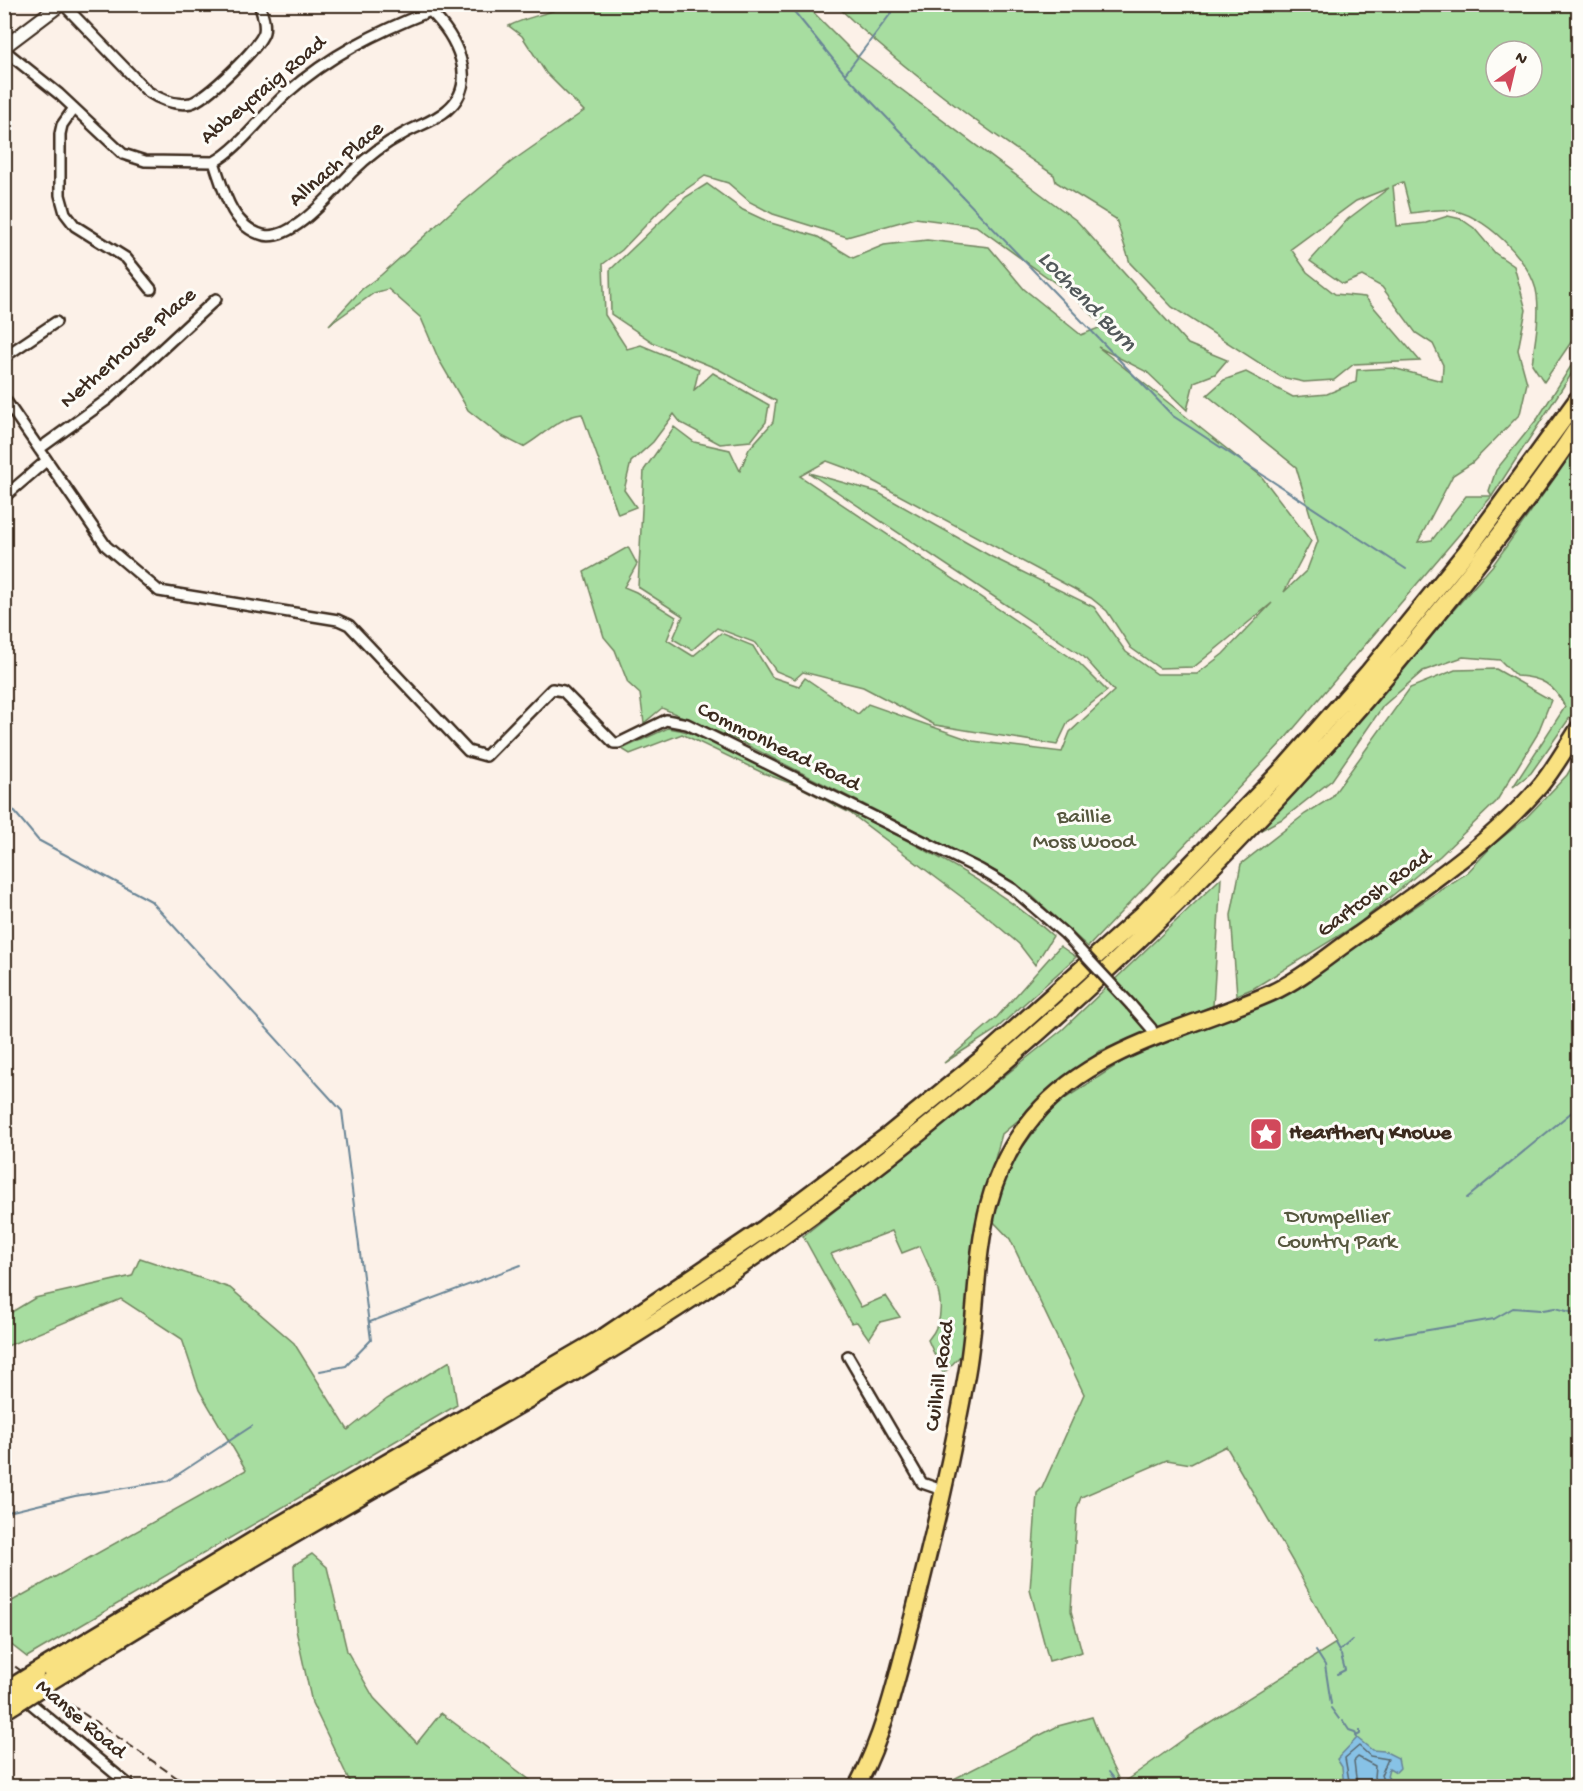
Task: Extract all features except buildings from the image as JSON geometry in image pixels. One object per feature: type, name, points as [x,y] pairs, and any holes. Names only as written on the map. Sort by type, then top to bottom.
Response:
[{"type":"highway","points":[[8,1703],[43,1677],[242,1547],[604,1337],[765,1228],[889,1134],[982,1059],[1143,914],[1286,766],[1368,673],[1467,551],[1578,399]]},
{"type":"highway","points":[[43,1677],[589,1365],[717,1282],[860,1178],[938,1116],[1006,1058],[1153,925],[1294,780],[1376,688],[1478,564],[1578,427]]},
{"type":"main road","name":"Gartcosh Road","points":[[1155,1038],[1275,992],[1420,890],[1485,839],[1540,785],[1578,729]]},
{"type":"main road","name":"Cuilhill Road","points":[[857,1786],[874,1752],[886,1716],[942,1490],[968,1366],[980,1239],[987,1204],[999,1173],[1034,1116],[1062,1088],[1110,1056],[1155,1038]]},
{"type":"street","points":[[4,49],[62,4],[147,91],[157,98],[179,103],[201,99],[258,43],[264,26],[259,4]]},
{"type":"street","name":"Abbeycraig Road","points":[[4,49],[74,108],[113,148],[132,159],[214,162],[286,93],[325,62],[382,30],[431,8]]},
{"type":"street","name":"Allnach Place","points":[[214,162],[228,202],[248,227],[272,236],[294,228],[377,150],[439,116],[449,109],[457,98],[463,74],[459,50],[447,28],[431,8]]},
{"type":"street","points":[[74,108],[62,126],[60,134],[60,195],[64,213],[75,226],[126,258],[151,289]]},
{"type":"street","name":"Netherhouse Place","points":[[39,449],[108,399],[216,299]]},
{"type":"street","points":[[4,357],[56,322]]},
{"type":"street","name":"Commonhead Road","points":[[4,398],[106,546],[159,591],[338,620],[349,625],[468,751],[486,756],[552,689],[563,691],[614,743],[619,743],[666,720],[687,724],[981,870],[1013,890],[1065,933],[1151,1028],[1155,1038]]},
{"type":"street","points":[[4,497],[46,461]]},
{"type":"street","points":[[848,1356],[922,1483],[942,1490]]},
{"type":"street","name":"Manse Road","points":[[4,1685],[44,1712],[130,1786]]},
{"type":"green space","name":"Baillie Moss Wood","points":[[567,5],[806,5],[858,57],[1077,221],[1188,344],[1227,360],[1215,374],[1194,382],[1187,410],[1147,372],[1098,347],[1261,476],[1311,541],[1284,592],[1307,570],[1318,541],[1296,467],[1207,395],[1224,380],[1246,372],[1293,397],[1327,394],[1356,382],[1357,370],[1393,368],[1442,381],[1443,365],[1433,344],[1416,333],[1382,287],[1362,276],[1343,284],[1310,261],[1348,219],[1389,188],[1356,201],[1291,249],[1307,272],[1335,294],[1365,297],[1420,361],[1354,364],[1334,380],[1304,382],[1281,377],[1172,307],[1130,263],[1116,219],[1056,182],[1054,175],[941,95],[861,29],[836,5],[1578,5],[1578,332],[1544,382],[1532,364],[1538,321],[1537,295],[1526,268],[1516,254],[1490,229],[1476,219],[1461,213],[1434,210],[1411,213],[1403,182],[1393,186],[1397,226],[1426,223],[1448,216],[1461,219],[1474,228],[1495,253],[1514,266],[1526,310],[1518,350],[1527,383],[1520,414],[1472,463],[1453,475],[1418,542],[1432,540],[1466,496],[1492,496],[1283,741],[1088,947],[1030,894],[997,872],[739,741],[662,708],[644,723],[640,694],[628,683],[615,650],[604,637],[584,572],[628,547],[637,564],[624,587],[676,617],[667,640],[693,656],[721,633],[753,646],[772,677],[799,686],[805,678],[858,714],[868,704],[973,741],[1062,752],[1070,732],[1114,691],[1084,657],[809,473],[877,492],[992,557],[1094,607],[1126,652],[1157,674],[1197,674],[1223,654],[1272,603],[1194,667],[1159,668],[1131,648],[1107,611],[1091,598],[854,471],[827,461],[800,476],[1079,663],[1107,691],[1068,722],[1057,745],[935,725],[863,687],[803,672],[795,679],[776,671],[756,643],[717,628],[692,650],[673,639],[683,616],[638,587],[644,470],[674,427],[694,442],[730,450],[740,471],[749,449],[773,422],[776,401],[718,369],[654,343],[611,314],[610,270],[686,197],[707,184],[743,210],[771,223],[818,237],[853,258],[884,245],[927,240],[989,247],[1024,289],[1081,335],[1104,326],[1072,295],[976,226],[915,218],[847,237],[773,214],[750,202],[728,183],[705,176],[668,202],[622,250],[603,264],[605,315],[627,349],[641,345],[699,369],[694,390],[713,373],[769,405],[766,422],[751,441],[720,444],[681,423],[674,414],[653,442],[631,462],[624,490],[636,507],[618,514],[582,414],[565,419],[523,447],[500,435],[468,410],[439,360],[421,318],[388,289],[374,293],[329,325],[362,289],[381,275],[450,213],[511,162],[584,111],[546,73],[522,36],[509,26]]},
{"type":"green space","points":[[1578,355],[1578,364],[1492,496],[1489,491],[1496,470],[1538,418]]},
{"type":"green space","points":[[1578,445],[1578,706],[1531,773],[1513,787],[1565,707],[1561,699],[1546,683],[1533,678],[1516,676],[1500,660],[1463,657],[1423,671],[1383,706],[1332,780],[1284,818],[1261,830],[1493,565]]},
{"type":"green space","points":[[1496,669],[1551,700],[1537,735],[1496,802],[1440,856],[1358,924],[1254,988],[1237,995],[1231,915],[1241,864],[1305,814],[1331,798],[1410,688],[1455,670]]},
{"type":"green space","points":[[668,728],[684,731],[717,743],[897,835],[994,891],[1053,936],[1035,965],[1019,944],[979,910],[850,813],[798,786],[763,773],[682,734],[630,754],[622,749]]},
{"type":"green space","name":"Drumpellier Country Park","points":[[1578,756],[1578,1786],[940,1786],[1058,1726],[1092,1717],[1121,1784],[1191,1734],[1336,1643],[1293,1562],[1226,1446],[1191,1464],[1167,1460],[1081,1497],[1077,1508],[1071,1611],[1082,1652],[1049,1661],[1030,1590],[1037,1493],[1042,1488],[1084,1394],[1010,1239],[992,1220],[1002,1185],[1017,1154],[1055,1105],[1134,1054],[1297,984],[1467,873],[1493,845],[1525,819],[1567,775]]},
{"type":"green space","points":[[1221,878],[1213,1006],[1100,1051],[1002,1134],[979,1216],[963,1353],[943,1374],[928,1340],[936,1329],[940,1317],[939,1293],[935,1281],[920,1246],[902,1253],[892,1231],[831,1254],[861,1307],[886,1296],[900,1317],[880,1322],[869,1339],[857,1322],[851,1323],[803,1236],[1062,1030]]},
{"type":"green space","points":[[1060,946],[1076,957],[994,1031],[944,1063],[997,1017]]},
{"type":"green space","points":[[140,1258],[230,1288],[294,1343],[348,1430],[387,1399],[450,1361],[457,1405],[27,1657],[5,1640],[5,1605],[246,1470],[199,1390],[182,1339],[121,1299],[5,1347],[5,1316],[35,1298],[132,1276]]},
{"type":"green space","points":[[312,1554],[327,1567],[347,1651],[374,1698],[417,1743],[441,1713],[538,1786],[352,1786],[312,1703],[296,1630],[294,1565]]},
{"type":"water","points":[[1357,1738],[1372,1750],[1384,1751],[1398,1758],[1400,1768],[1396,1772],[1389,1768],[1387,1776],[1394,1786],[1344,1786],[1342,1767],[1337,1759]]},
{"type":"waterway","name":"Lochend Burn","points":[[788,4],[845,74],[1173,416],[1406,569]]},
{"type":"waterway","points":[[845,74],[898,4]]},
{"type":"waterway","points":[[4,799],[38,840],[151,901],[342,1111],[371,1340],[346,1366],[320,1371]]},
{"type":"waterway","points":[[1467,1198],[1578,1107]]},
{"type":"waterway","points":[[370,1322],[521,1265]]},
{"type":"waterway","points":[[1375,1339],[1494,1319],[1513,1308],[1540,1310]]},
{"type":"waterway","points":[[1543,1310],[1555,1308],[1578,1314]]},
{"type":"waterway","points":[[4,1513],[75,1496],[168,1481],[252,1426]]},
{"type":"waterway","points":[[1339,1651],[1352,1640]]},
{"type":"waterway","points":[[1335,1644],[1340,1653]]},
{"type":"waterway","points":[[1316,1651],[1325,1665],[1331,1704]]},
{"type":"waterway","points":[[1337,1674],[1345,1670],[1341,1655]]},
{"type":"waterway","points":[[1331,1708],[1339,1719]]},
{"type":"waterway","points":[[1343,1721],[1349,1730],[1355,1732],[1357,1738]]},
{"type":"waterway","points":[[1356,1736],[1360,1734],[1360,1730]]},
{"type":"waterway","points":[[1109,1772],[1120,1786]]},
{"type":"railway","points":[[4,1659],[189,1786]]},
{"type":"place","name":"Hearthery Knowe","points":[[1266,1134]]}]
